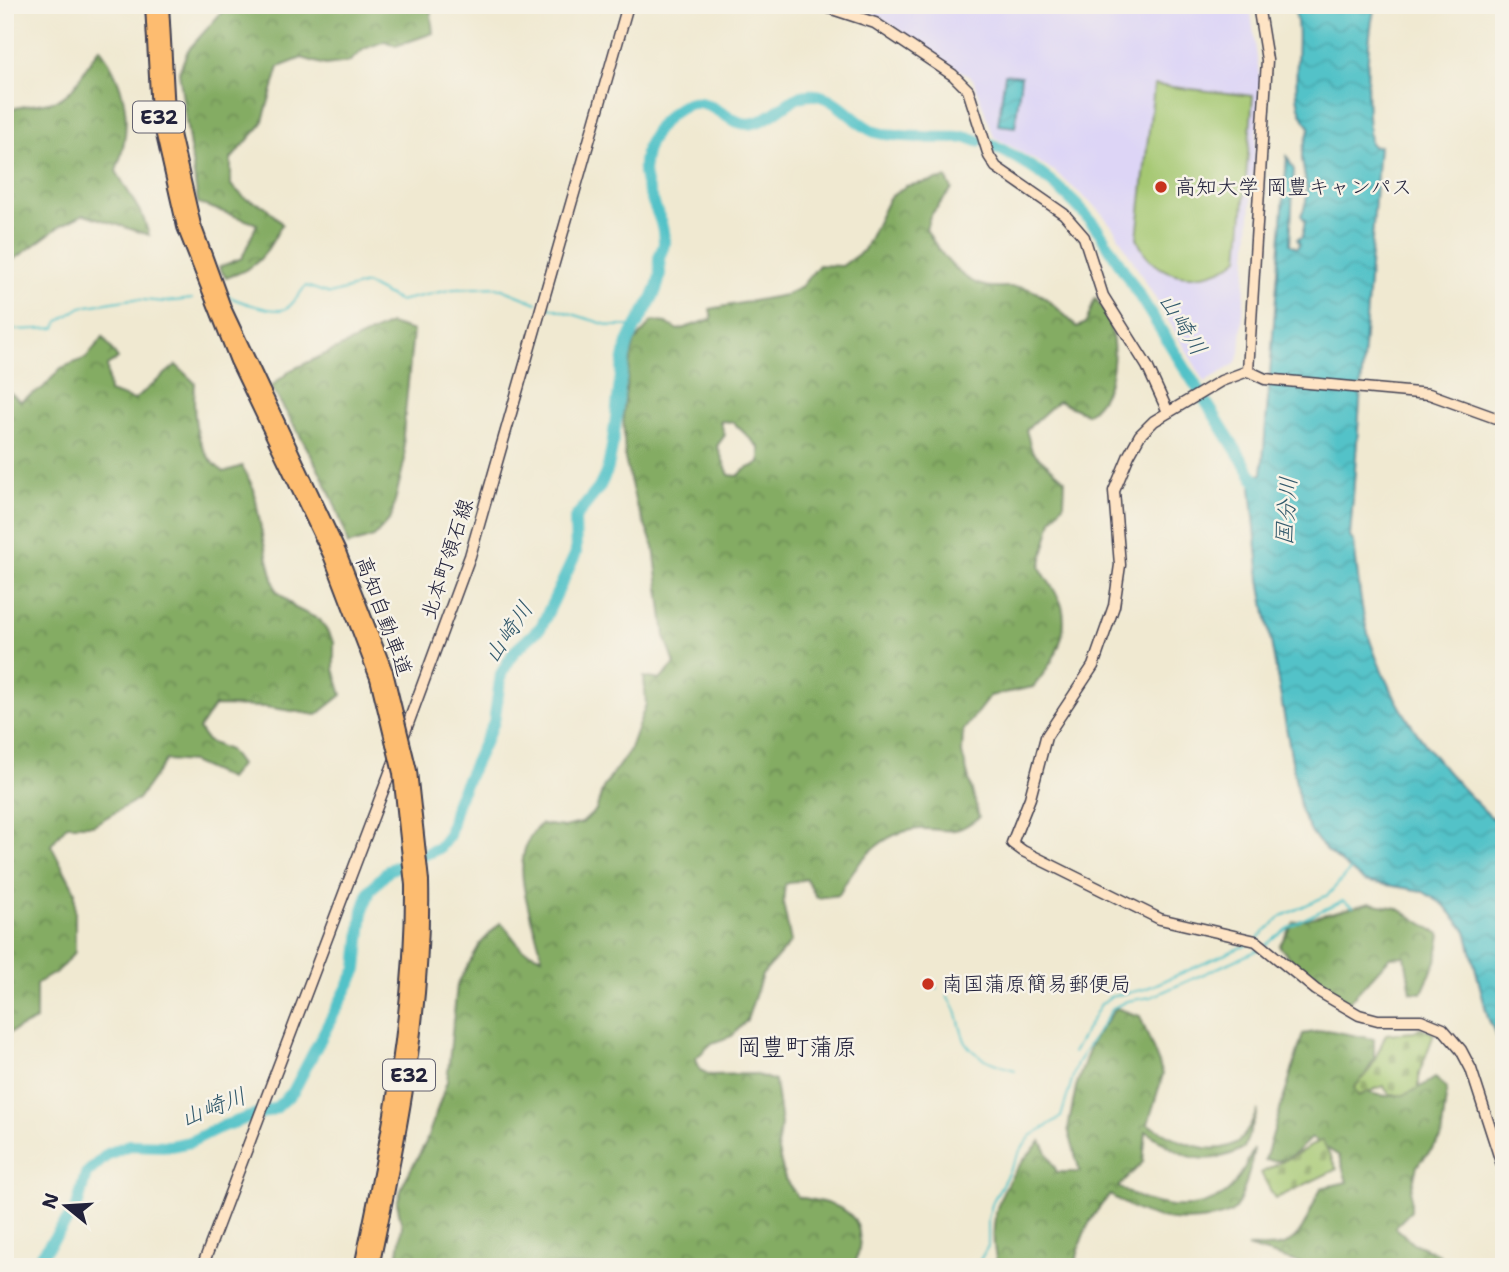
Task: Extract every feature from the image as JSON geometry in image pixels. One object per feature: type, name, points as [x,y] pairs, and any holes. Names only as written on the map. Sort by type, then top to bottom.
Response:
[{"type":"highway","name":"高知自動車道","points":[[152,5],[158,113],[216,313],[265,409],[381,675],[400,773],[423,934],[416,1035],[372,1267]]},
{"type":"highway","name":"高知自動車道","points":[[162,5],[168,112],[189,226]]},
{"type":"highway","name":"高知自動車道","points":[[361,1267],[405,1033],[417,883]]},
{"type":"street","name":"北本町領石線","points":[[202,1267],[454,606],[628,5]]},
{"type":"street","points":[[820,5],[875,23],[942,68],[968,90],[989,156],[996,167],[1064,214],[1084,237],[1103,296],[1147,366],[1168,412]]},
{"type":"street","points":[[1253,374],[1266,74],[1266,47],[1258,5]]},
{"type":"street","points":[[1504,421],[1429,394],[1253,374],[1206,389],[1168,412],[1140,435],[1117,482],[1114,499],[1120,565],[1114,606],[1093,666],[1046,737],[1030,798],[1012,843],[1160,919],[1258,944],[1316,990],[1359,1015],[1378,1020],[1420,1020],[1449,1034],[1472,1069],[1504,1171]]},
{"type":"shaded area","name":"高知大学 岡豊キャンパス","points":[[847,5],[1250,5],[1260,81],[1240,353],[1235,364],[1205,382],[1114,229],[1100,211],[1054,171],[994,137],[973,79],[880,17]]},
{"type":"green space","points":[[228,5],[430,5],[433,33],[396,46],[385,41],[364,49],[349,62],[325,65],[302,58],[279,67],[262,124],[231,159],[231,185],[246,199],[265,206],[282,224],[255,264],[226,278],[219,267],[242,258],[257,224],[198,203],[179,72],[188,50]]},
{"type":"green space","points":[[100,48],[117,78],[125,108],[125,138],[116,171],[143,217],[149,235],[84,214],[60,226],[15,259],[5,257],[5,112],[66,95]]},
{"type":"green space","points":[[1154,85],[1253,96],[1239,258],[1212,273],[1197,276],[1167,271],[1144,253],[1137,238]]},
{"type":"green space","points":[[946,178],[952,189],[930,216],[926,229],[945,258],[972,281],[993,287],[1020,287],[1036,292],[1077,327],[1086,323],[1095,298],[1110,325],[1114,358],[1106,390],[1087,414],[1058,401],[1026,430],[1032,451],[1065,480],[1064,503],[1052,520],[1040,567],[1062,606],[1063,628],[1052,660],[1033,687],[990,696],[963,731],[962,753],[979,817],[956,830],[919,829],[893,836],[861,861],[839,895],[817,898],[806,879],[785,884],[783,903],[791,942],[762,975],[747,1020],[732,1036],[712,1043],[696,1058],[700,1070],[710,1075],[754,1074],[775,1081],[781,1124],[777,1147],[785,1179],[798,1197],[840,1208],[856,1222],[859,1247],[855,1265],[396,1267],[402,1226],[397,1203],[404,1182],[426,1142],[447,1081],[457,985],[480,944],[501,922],[522,949],[542,957],[522,870],[530,837],[541,824],[564,827],[582,823],[596,810],[603,788],[629,751],[646,704],[644,677],[660,680],[675,664],[665,636],[654,547],[636,504],[625,459],[623,412],[634,343],[652,321],[666,323],[678,330],[712,319],[710,309],[785,295],[800,288],[819,265],[842,266],[864,250],[889,198],[906,186]],"holes":[[[720,421],[733,422],[760,448],[760,463],[744,470],[738,476],[729,475],[717,446],[725,435]]]},
{"type":"green space","points":[[390,324],[413,331],[403,435],[405,459],[391,518],[374,537],[348,545],[325,483],[271,387],[291,370]]},
{"type":"green space","points":[[103,337],[118,359],[107,366],[109,392],[134,400],[176,365],[195,383],[195,420],[201,444],[214,464],[224,472],[242,466],[254,489],[276,590],[295,608],[320,620],[334,642],[334,669],[342,695],[317,715],[266,707],[214,706],[199,729],[207,741],[229,750],[240,765],[229,779],[192,762],[166,760],[138,799],[93,825],[67,825],[51,845],[75,891],[75,952],[58,971],[36,984],[36,1020],[5,1035],[5,388],[20,401],[43,388],[61,368],[86,358]]},
{"type":"green space","points":[[1370,903],[1397,908],[1441,935],[1436,961],[1422,993],[1411,992],[1405,956],[1390,957],[1348,1003],[1304,975],[1279,946],[1294,922]]},
{"type":"green space","points":[[1116,1008],[1140,1016],[1163,1074],[1148,1124],[1181,1141],[1206,1148],[1219,1148],[1231,1146],[1241,1139],[1258,1110],[1244,1148],[1216,1158],[1204,1159],[1182,1153],[1146,1131],[1143,1162],[1118,1187],[1156,1203],[1170,1206],[1197,1205],[1211,1201],[1228,1191],[1254,1149],[1237,1206],[1224,1216],[1194,1221],[1168,1220],[1133,1208],[1110,1195],[1087,1228],[1079,1247],[1076,1267],[998,1267],[994,1230],[1000,1198],[1007,1183],[1028,1155],[1041,1141],[1057,1172],[1080,1172],[1068,1129],[1076,1087],[1092,1041]]},
{"type":"green space","points":[[1420,1027],[1434,1034],[1419,1074],[1419,1088],[1404,1095],[1390,1095],[1383,1086],[1358,1096],[1354,1088],[1371,1068],[1386,1034],[1415,1032]]},
{"type":"green space","points":[[1327,1030],[1374,1039],[1374,1059],[1363,1080],[1370,1093],[1388,1096],[1404,1094],[1435,1078],[1447,1088],[1441,1139],[1417,1166],[1411,1191],[1411,1211],[1395,1227],[1413,1243],[1439,1254],[1443,1267],[1313,1267],[1247,1247],[1277,1246],[1292,1241],[1303,1228],[1321,1188],[1347,1182],[1339,1156],[1311,1138],[1285,1159],[1265,1160],[1303,1034]]},
{"type":"green space","points":[[1322,1140],[1337,1169],[1275,1199],[1261,1173]]},
{"type":"water","name":"国分川","points":[[1293,5],[1375,5],[1369,39],[1367,92],[1370,143],[1374,147],[1379,146],[1350,537],[1354,542],[1367,631],[1395,697],[1443,767],[1504,829],[1504,1052],[1488,1018],[1466,931],[1444,905],[1422,891],[1364,881],[1326,850],[1312,834],[1301,812],[1260,579],[1251,487],[1258,475],[1262,474],[1287,157],[1294,170],[1290,244],[1297,248],[1300,244],[1297,239],[1302,237],[1305,221],[1301,215],[1307,194],[1302,154],[1310,127],[1302,115],[1298,101],[1298,35]]},
{"type":"water","points":[[1005,74],[1021,76],[1015,127],[998,125]]},
{"type":"waterway","name":"山崎川","points":[[33,1267],[77,1207],[86,1174],[108,1154],[129,1145],[170,1146],[190,1142],[218,1128],[276,1108],[293,1092],[357,969],[363,910],[370,890],[389,870],[439,848],[449,835],[457,801],[494,722],[501,674],[514,652],[541,627],[576,553],[575,518],[599,488],[607,471],[627,346],[655,293],[660,274],[659,258],[664,245],[663,232],[648,190],[644,169],[650,142],[663,122],[681,107],[701,103],[736,121],[754,123],[799,97],[815,95],[831,100],[866,127],[880,133],[918,137],[967,137],[978,141]]},
{"type":"waterway","name":"山崎川","points":[[991,145],[1022,161],[1050,181],[1099,231],[1263,493]]},
{"type":"waterway","points":[[226,295],[257,306],[282,310],[292,304],[306,286],[330,294],[366,284],[399,301],[454,289],[497,287],[537,303]]},
{"type":"waterway","points":[[5,325],[16,330],[56,328],[58,322],[81,307],[132,299],[165,302],[192,299]]},
{"type":"waterway","points":[[546,306],[611,326],[635,326]]},
{"type":"waterway","points":[[1258,938],[1282,916],[1328,895],[1350,870]]},
{"type":"waterway","points":[[1266,945],[1293,925],[1343,901],[1353,907]]},
{"type":"waterway","points":[[1073,1053],[1101,1004],[1110,997],[1145,989],[1251,943]]},
{"type":"waterway","points":[[976,1267],[988,1246],[988,1219],[993,1201],[1031,1136],[1061,1117],[1077,1063],[1113,1008],[1127,1001],[1151,997],[1261,949]]},
{"type":"waterway","points":[[933,986],[937,988]]},
{"type":"waterway","points":[[947,996],[970,1048],[988,1061],[1015,1070]]},
{"type":"place","name":"高知大学 岡豊キャンパス","points":[[1161,187]]},
{"type":"place","name":"南国蒲原簡易郵便局","points":[[928,984]]},
{"type":"district","name":"岡豊町蒲原","points":[[797,1047]]}]
